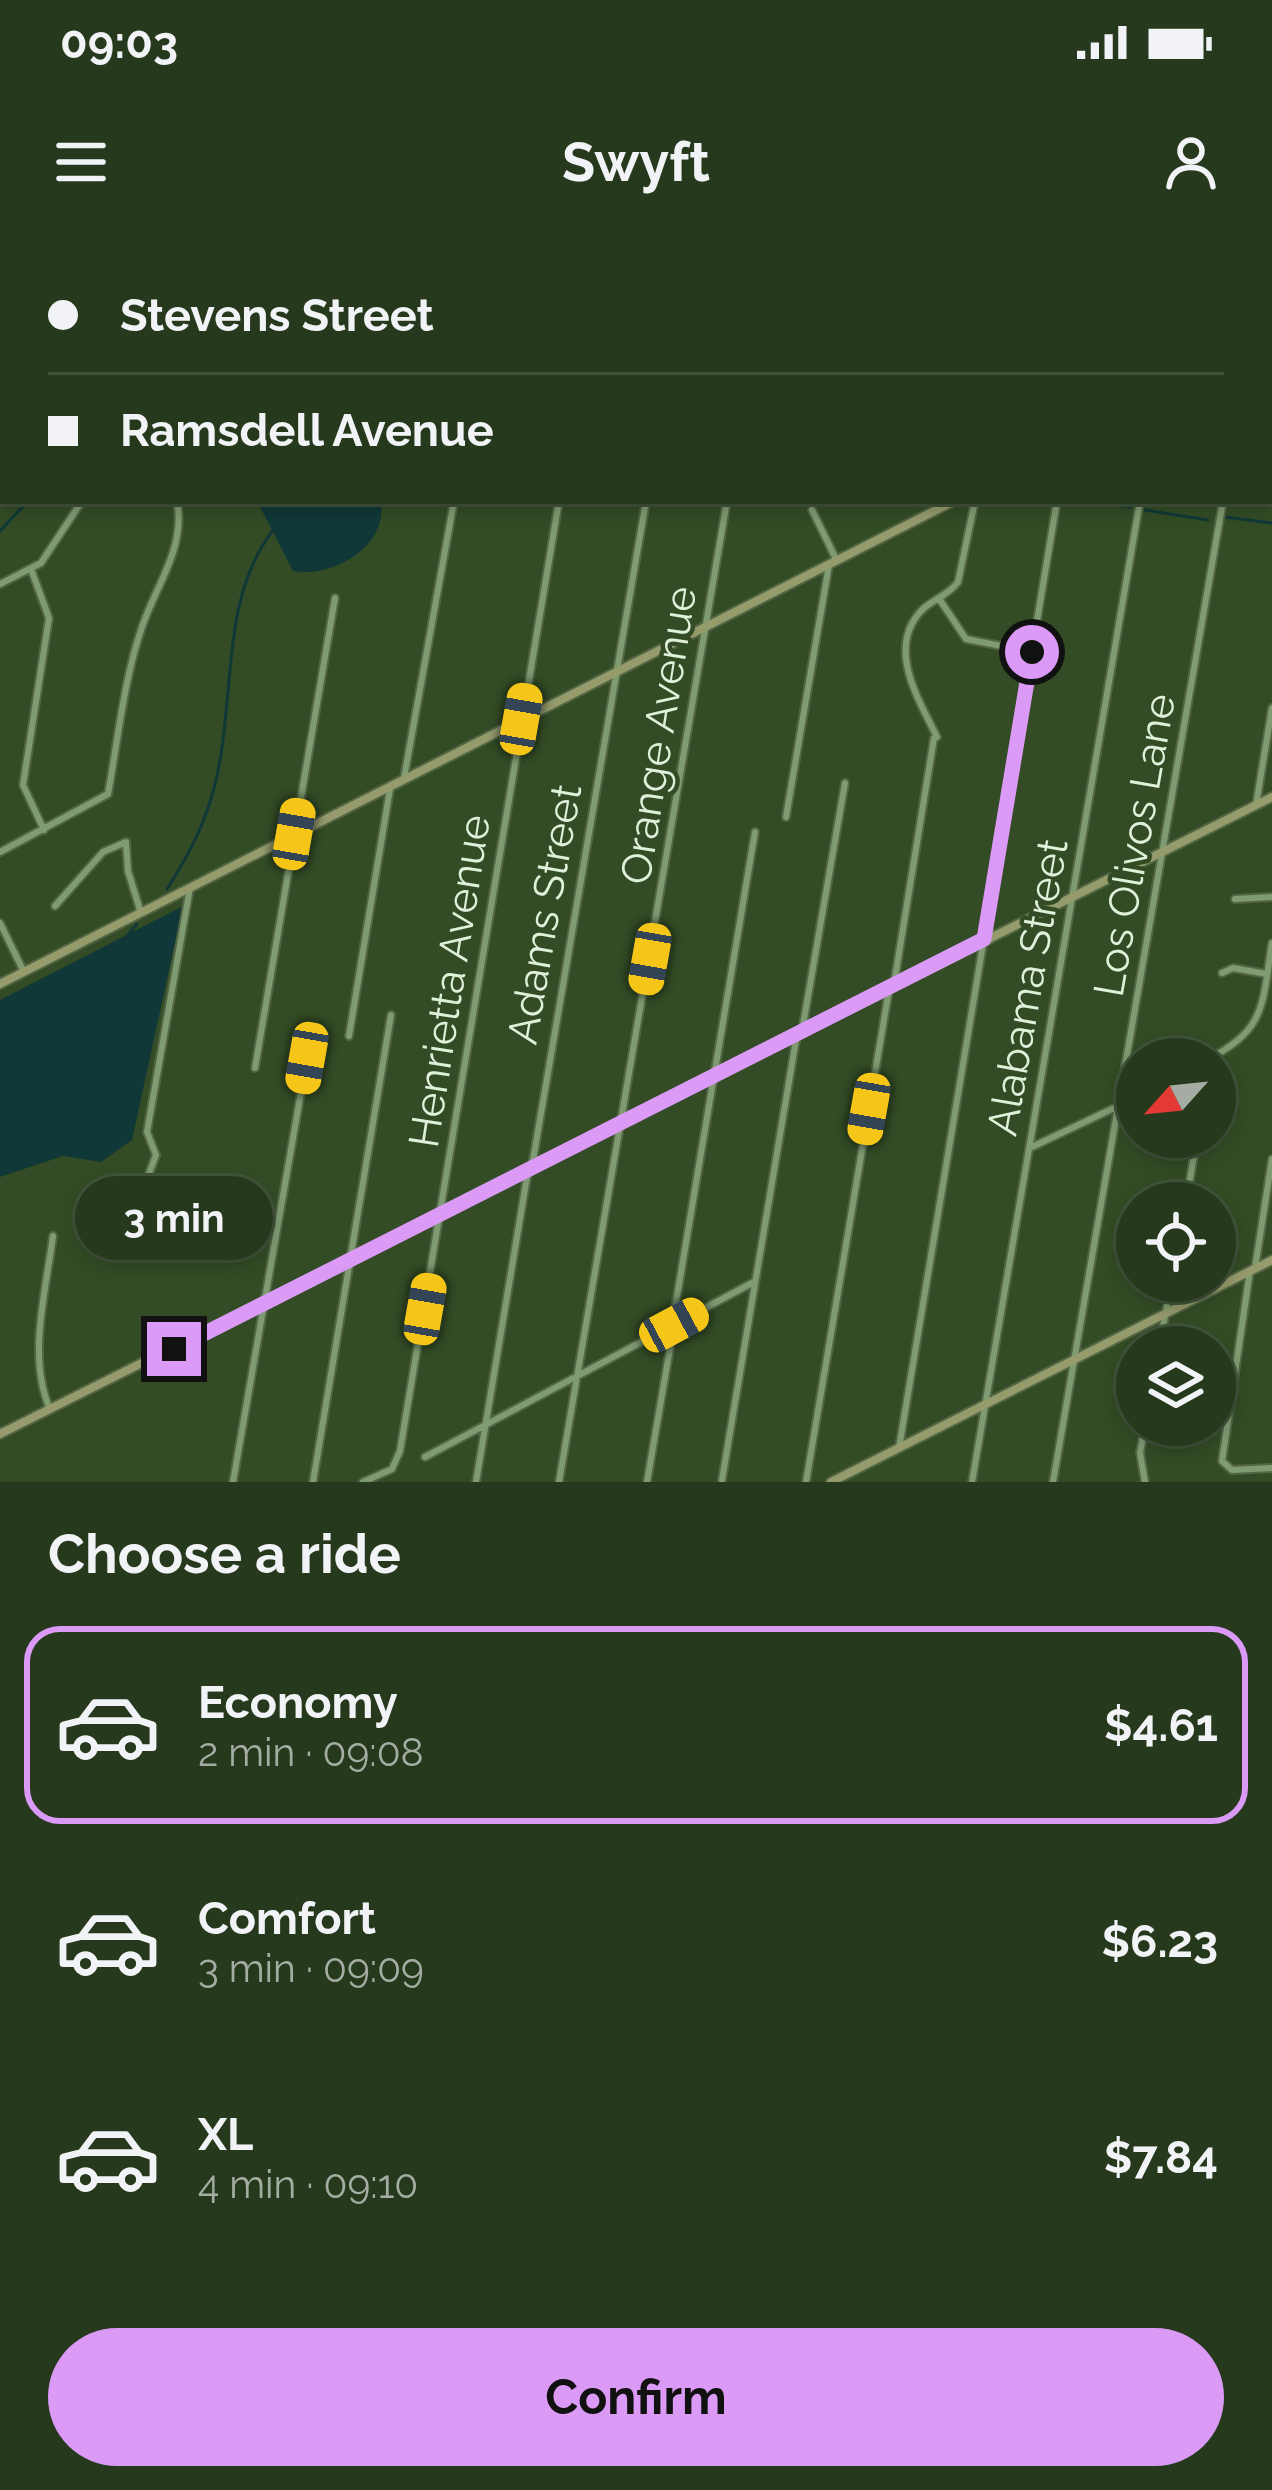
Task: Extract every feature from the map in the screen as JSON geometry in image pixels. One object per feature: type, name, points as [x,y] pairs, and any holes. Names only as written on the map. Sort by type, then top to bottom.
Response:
[{"type":"street","points":[[0,584],[52,552],[80,504]]},
{"type":"street","points":[[0,852],[108,794],[143,623],[167,578],[177,504]]},
{"type":"street","points":[[404,778],[453,504]]},
{"type":"street","name":"Henrietta Avenue","points":[[363,1482],[392,1468],[400,1451],[558,504]]},
{"type":"street","name":"Adams Street","points":[[476,1482],[646,504]]},
{"type":"street","name":"Orange Avenue","points":[[559,1482],[727,504]]},
{"type":"street","points":[[0,984],[948,504]]},
{"type":"street","points":[[806,1482],[936,737],[905,667],[910,631],[918,614],[940,600],[965,567],[975,504]]},
{"type":"street","points":[[899,1448],[1057,504]]},
{"type":"street","name":"Alabama Street","points":[[972,1482],[1139,504]]},
{"type":"street","name":"Los Olivos Lane","points":[[1131,1038],[1223,504]]},
{"type":"street","points":[[786,817],[833,563],[812,510]]},
{"type":"street","points":[[31,569],[50,618],[23,785],[44,830]]},
{"type":"street","points":[[255,1068],[335,598]]},
{"type":"street","points":[[940,600],[966,639],[1032,652]]},
{"type":"street","points":[[1256,806],[1272,708]]},
{"type":"street","points":[[722,1480],[845,783]]},
{"type":"street","points":[[349,1036],[391,785]]},
{"type":"street","points":[[0,1434],[352,1261],[1074,892],[1272,797]]},
{"type":"street","points":[[647,1482],[755,832]]},
{"type":"street","points":[[55,906],[103,852],[126,842],[128,871],[141,914]]},
{"type":"street","points":[[157,1210],[147,1179],[156,1155],[147,1132],[190,888]]},
{"type":"street","points":[[1235,899],[1272,897]]},
{"type":"street","points":[[0,923],[24,972]]},
{"type":"street","points":[[1236,1042],[1260,1017],[1272,943]]},
{"type":"street","points":[[1222,973],[1233,968],[1267,974]]},
{"type":"street","points":[[313,1482],[391,1015]]},
{"type":"street","points":[[233,1482],[307,1058]]},
{"type":"street","points":[[1030,1148],[1116,1107]]},
{"type":"street","name":"Los Olivos Lane","points":[[1053,1482],[1116,1123]]},
{"type":"street","points":[[1272,1160],[1222,1461],[1232,1470],[1272,1468]]},
{"type":"street","points":[[50,1410],[40,1383],[38,1358],[53,1236]]},
{"type":"street","points":[[830,1482],[1272,1260]]},
{"type":"street","points":[[425,1457],[754,1282]]},
{"type":"street","points":[[1162,1326],[1167,1302]]},
{"type":"street","points":[[545,1392],[564,1393],[572,1405]]},
{"type":"street","points":[[1141,1446],[1145,1482]]},
{"type":"water","points":[[259,504],[381,504],[376,532],[355,556],[325,569],[293,571]]},
{"type":"water","points":[[183,906],[132,1140],[101,1162],[63,1156],[0,1177],[0,1000]]},
{"type":"waterway","points":[[0,531],[25,504]]},
{"type":"waterway","points":[[1104,504],[1131,507]]},
{"type":"waterway","points":[[1145,510],[1208,520]]},
{"type":"waterway","points":[[1225,517],[1272,523]]},
{"type":"waterway","points":[[167,889],[210,803],[223,740],[237,614],[257,555],[274,529]]},
{"type":"waterway","points":[[126,937],[137,924]]},
{"type":"route","points":[[174,1349],[984,939],[1032,652]]}]
